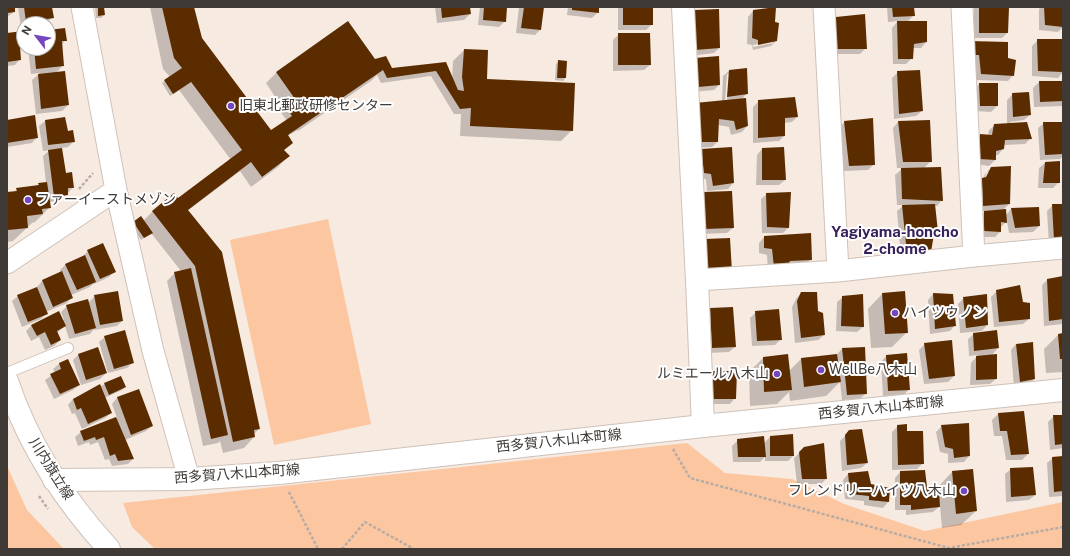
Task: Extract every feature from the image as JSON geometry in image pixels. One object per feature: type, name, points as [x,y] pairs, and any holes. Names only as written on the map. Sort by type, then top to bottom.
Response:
[{"type":"street","points":[[82,7],[116,190],[154,351],[189,479]]},
{"type":"street","points":[[683,7],[698,280],[703,426]]},
{"type":"street","points":[[824,7],[838,271]]},
{"type":"street","points":[[962,7],[974,256]]},
{"type":"street","points":[[7,263],[116,190]]},
{"type":"street","points":[[698,280],[838,271],[1063,248]]},
{"type":"street","name":"川内旗立線","points":[[7,381],[34,445],[54,480],[94,533],[109,549]]},
{"type":"street","name":"西多賀八木山本町線","points":[[54,480],[189,479],[279,473],[661,430],[1063,390]]},
{"type":"lane","points":[[7,373],[68,348]]},
{"type":"path","points":[[661,430],[690,478],[949,548],[1063,527]]},
{"type":"path","points":[[279,473],[318,549]]},
{"type":"path","points":[[342,549],[365,522],[414,549]]},
{"type":"shaded area","points":[[328,219],[371,424],[274,445],[230,240]]},
{"type":"shaded area","points":[[687,443],[725,473],[792,479],[844,504],[925,531],[1063,502],[1063,549],[155,549],[132,527],[123,503]]},
{"type":"shaded area","points":[[7,466],[27,510],[64,549],[7,549]]},
{"type":"building","points":[[7,7],[15,7],[15,12],[7,13]]},
{"type":"building","points":[[24,7],[52,7],[54,16],[25,16]]},
{"type":"building","points":[[98,7],[104,7],[105,15],[98,16]]},
{"type":"building","points":[[162,7],[194,7],[202,38],[271,130],[292,116],[285,105],[295,99],[276,72],[348,21],[375,59],[386,56],[392,68],[446,62],[458,90],[464,91],[462,77],[464,49],[488,50],[487,79],[575,83],[573,131],[470,126],[471,108],[460,109],[436,71],[387,78],[383,70],[288,135],[293,143],[284,150],[290,156],[262,177],[251,162],[188,210],[222,252],[260,429],[254,430],[255,437],[233,442],[195,266],[152,211],[174,193],[178,198],[242,150],[191,82],[173,94],[164,80],[182,68],[174,58]]},
{"type":"building","points":[[441,7],[470,7],[471,14],[442,18]]},
{"type":"building","points":[[484,7],[507,7],[506,22],[483,20]]},
{"type":"building","points":[[524,7],[544,7],[541,30],[521,28]]},
{"type":"building","points":[[572,7],[599,7],[599,13],[572,10]]},
{"type":"building","points":[[623,7],[653,7],[653,25],[623,25]]},
{"type":"building","points":[[776,7],[775,22],[779,23],[777,41],[758,45],[758,40],[752,38],[753,10]]},
{"type":"building","points":[[892,7],[914,7],[915,16],[893,17]]},
{"type":"building","points":[[979,7],[1009,7],[1008,33],[979,33]]},
{"type":"building","points":[[1044,7],[1063,7],[1063,27],[1045,25]]},
{"type":"building","points":[[719,9],[720,48],[695,50],[695,10]]},
{"type":"building","points":[[865,14],[867,49],[836,49],[836,17]]},
{"type":"building","points":[[897,21],[927,21],[927,42],[914,44],[913,59],[898,59]]},
{"type":"building","points":[[65,28],[67,41],[62,41],[64,66],[36,69],[35,56],[56,56],[56,29]]},
{"type":"building","points":[[16,32],[16,56],[21,56],[21,60],[7,62],[7,33]]},
{"type":"building","points":[[618,33],[650,33],[651,65],[618,65]]},
{"type":"building","points":[[1037,39],[1063,39],[1063,72],[1038,71]]},
{"type":"building","points":[[969,41],[1008,42],[1008,58],[1016,60],[1014,76],[981,74],[979,55],[970,55]]},
{"type":"building","points":[[719,56],[720,85],[698,87],[695,58]]},
{"type":"building","points":[[558,60],[567,61],[566,78],[557,78]]},
{"type":"building","points":[[747,68],[748,94],[727,97],[729,70]]},
{"type":"building","points":[[920,70],[923,111],[899,114],[897,71]]},
{"type":"building","points":[[65,71],[69,105],[41,109],[38,74]]},
{"type":"building","points":[[1039,81],[1063,81],[1063,101],[1040,102]]},
{"type":"building","points":[[979,83],[998,83],[998,106],[980,106]]},
{"type":"building","points":[[1029,92],[1031,115],[1013,117],[1012,93]]},
{"type":"building","points":[[795,97],[798,117],[785,118],[785,136],[758,138],[758,100]]},
{"type":"building","points":[[746,98],[748,126],[736,130],[734,121],[719,119],[718,142],[695,142],[695,103]]},
{"type":"building","points":[[35,115],[38,138],[7,143],[7,120]]},
{"type":"building","points":[[65,117],[68,131],[73,130],[75,142],[48,145],[45,120]]},
{"type":"building","points":[[873,118],[875,165],[849,166],[844,121]]},
{"type":"building","points":[[930,120],[932,162],[903,162],[898,121]]},
{"type":"building","points":[[1027,122],[1032,139],[1005,140],[1004,149],[996,151],[996,160],[979,159],[980,134],[992,135],[994,124]]},
{"type":"building","points":[[1043,122],[1063,122],[1063,154],[1045,155]]},
{"type":"building","points":[[732,147],[734,183],[713,186],[711,174],[704,173],[701,149]]},
{"type":"building","points":[[784,147],[786,180],[762,180],[762,148]]},
{"type":"building","points":[[62,148],[66,173],[72,172],[74,188],[68,188],[68,195],[54,197],[48,150]]},
{"type":"building","points":[[1060,161],[1060,183],[1043,183],[1045,162]]},
{"type":"building","points":[[1011,166],[1010,204],[983,206],[982,178],[986,177],[991,167]]},
{"type":"building","points":[[941,167],[943,201],[902,199],[901,168]]},
{"type":"building","name":"ファーイーストメゾン","points":[[47,182],[51,208],[42,209],[43,214],[27,216],[28,228],[8,230],[7,192],[17,191],[16,188],[39,185],[38,183]]},
{"type":"building","points":[[732,191],[734,228],[704,229],[703,192]]},
{"type":"building","points":[[791,192],[789,228],[767,227],[766,193]]},
{"type":"building","points":[[935,204],[938,232],[934,234],[931,252],[907,254],[902,205]]},
{"type":"building","points":[[1052,204],[1063,204],[1063,240],[1054,240]]},
{"type":"building","points":[[1039,207],[1040,226],[1015,228],[1011,208]]},
{"type":"building","points":[[1006,209],[1007,223],[1001,222],[1001,232],[984,231],[984,211]]},
{"type":"building","points":[[141,216],[153,233],[144,238],[133,222]]},
{"type":"building","points":[[811,233],[812,260],[790,261],[788,265],[774,267],[772,249],[764,248],[764,236]]},
{"type":"building","points":[[730,238],[732,272],[708,274],[705,239]]},
{"type":"building","points":[[103,243],[116,272],[100,279],[87,250]]},
{"type":"building","points":[[85,255],[96,282],[77,290],[65,264]]},
{"type":"building","points":[[191,268],[228,435],[211,439],[174,272]]},
{"type":"building","points":[[62,271],[73,298],[53,307],[42,280]]},
{"type":"building","points":[[1063,276],[1063,319],[1049,321],[1047,279]]},
{"type":"building","points":[[1020,285],[1023,302],[1030,303],[1030,319],[999,322],[996,290]]},
{"type":"building","points":[[37,287],[48,314],[28,322],[17,295]]},
{"type":"building","points":[[118,291],[123,321],[100,325],[94,295]]},
{"type":"building","name":"ハイツウノン","points":[[905,291],[908,333],[885,334],[882,293]]},
{"type":"building","points":[[801,292],[817,292],[818,311],[823,313],[825,335],[801,338],[797,301]]},
{"type":"building","points":[[933,293],[953,294],[956,326],[935,329]]},
{"type":"building","points":[[863,294],[864,327],[841,326],[842,296]]},
{"type":"building","points":[[987,294],[988,325],[966,328],[963,297]]},
{"type":"building","points":[[88,299],[96,328],[75,334],[66,305]]},
{"type":"building","points":[[733,307],[736,347],[712,348],[710,308]]},
{"type":"building","points":[[779,309],[782,340],[757,341],[755,311]]},
{"type":"building","points":[[59,311],[66,326],[57,331],[61,340],[51,345],[45,332],[37,336],[31,325]]},
{"type":"building","points":[[125,330],[134,363],[114,369],[104,336]]},
{"type":"building","points":[[997,330],[999,348],[974,351],[973,333]]},
{"type":"building","points":[[1063,333],[1063,359],[1060,359],[1058,334]]},
{"type":"building","points":[[952,340],[955,376],[929,379],[924,343]]},
{"type":"building","points":[[1033,342],[1035,379],[1020,382],[1016,344]]},
{"type":"building","points":[[98,347],[107,373],[86,380],[78,354]]},
{"type":"building","points":[[865,347],[867,394],[847,395],[842,348]]},
{"type":"building","points":[[907,353],[910,390],[888,391],[886,355]]},
{"type":"building","name":"ルミエール八木山","points":[[788,354],[792,390],[764,392],[763,357]]},
{"type":"building","name":"WellBe八木山","points":[[837,354],[841,382],[804,387],[801,358]]},
{"type":"building","points":[[997,354],[997,379],[976,380],[976,356]]},
{"type":"building","points":[[68,359],[80,385],[60,394],[50,374],[61,369],[59,363]]},
{"type":"building","points":[[713,371],[737,371],[736,399],[713,399]]},
{"type":"building","points":[[121,376],[126,387],[109,395],[104,383]]},
{"type":"building","points":[[100,384],[112,413],[88,424],[81,408],[77,410],[73,399]]},
{"type":"building","points":[[139,389],[153,426],[131,435],[117,397]]},
{"type":"building","points":[[1024,411],[1029,454],[1011,455],[1007,431],[1000,431],[998,413]]},
{"type":"building","points":[[1053,415],[1063,415],[1063,444],[1055,445]]},
{"type":"building","points":[[116,417],[134,459],[118,461],[115,454],[110,456],[104,437],[96,440],[95,437],[84,441],[80,431]]},
{"type":"building","points":[[969,423],[970,456],[954,458],[953,449],[945,447],[941,425]]},
{"type":"building","points":[[907,424],[907,431],[923,431],[924,464],[898,465],[897,425]]},
{"type":"building","points":[[862,429],[868,463],[847,465],[845,435],[849,430]]},
{"type":"building","points":[[793,434],[794,456],[770,456],[770,436]]},
{"type":"building","points":[[764,436],[766,457],[738,457],[737,439]]},
{"type":"building","points":[[824,443],[827,479],[802,479],[799,452],[804,447]]},
{"type":"building","points":[[1063,456],[1063,491],[1054,492],[1052,457]]},
{"type":"building","points":[[1033,467],[1036,495],[1011,497],[1010,468]]},
{"type":"building","name":"フレンドリーハイツ八木山","points":[[973,469],[977,511],[956,514],[952,471]]},
{"type":"building","points":[[925,470],[927,487],[939,490],[940,507],[911,510],[911,505],[900,505],[900,471]]},
{"type":"building","points":[[868,471],[871,484],[890,488],[889,502],[869,500],[869,496],[850,494],[848,473]]},
{"type":"place","name":"旧東北郵政研修センター","points":[[231,106]]},
{"type":"place","name":"ファーイーストメゾン","points":[[28,200]]},
{"type":"place","name":"ハイツウノン","points":[[895,313]]},
{"type":"place","name":"WellBe八木山","points":[[821,370]]},
{"type":"place","name":"ルミエール八木山","points":[[777,374]]},
{"type":"place","name":"フレンドリーハイツ八木山","points":[[964,491]]},
{"type":"district","name":"Yagiyama-honcho 2-chome","points":[[895,240]]}]
